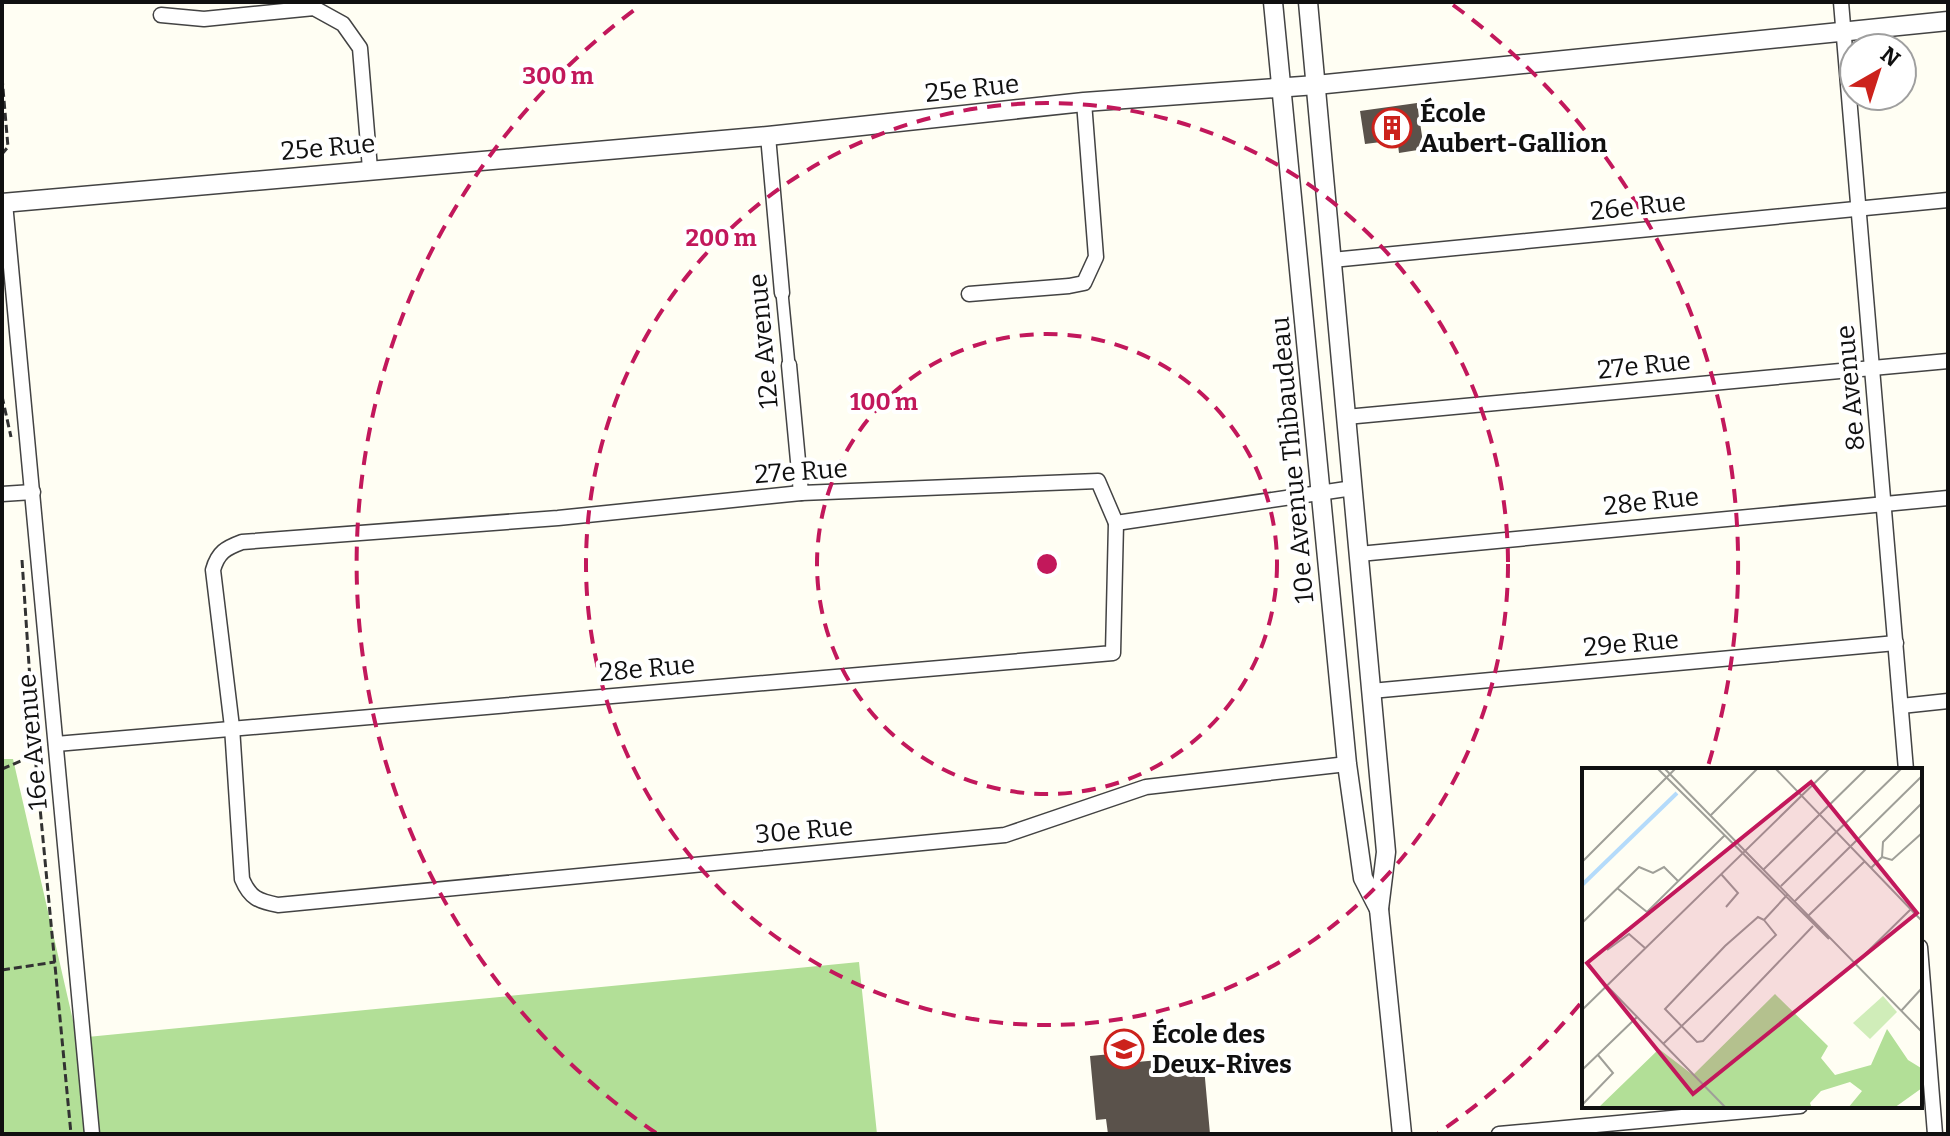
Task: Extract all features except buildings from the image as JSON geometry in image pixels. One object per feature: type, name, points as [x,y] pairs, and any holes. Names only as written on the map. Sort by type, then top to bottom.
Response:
[{"type":"street","name":"10e Avenue Thibaudeau","points":[[1273,2],[1347,764],[1363,878],[1379,909]]},
{"type":"street","name":"10e Avenue Thibaudeau","points":[[1308,2],[1386,852],[1379,909],[1402,1134]]},
{"type":"street","name":"8e Avenue","points":[[1841,2],[1906,768]]},
{"type":"street","points":[[161,15],[204,19],[314,8],[343,24],[360,48],[370,169]]},
{"type":"street","name":"25e Rue","points":[[4,203],[768,136],[1084,102],[1316,85],[1948,21]]},
{"type":"street","points":[[969,294],[1084,283],[1096,257],[1084,102]]},
{"type":"street","name":"12e Avenue","points":[[768,136],[801,493]]},
{"type":"street","name":"26e Rue","points":[[1332,260],[1948,200]]},
{"type":"street","name":"16e Avenue","points":[[4,203],[92,1134]]},
{"type":"street","name":"27e Rue","points":[[1346,417],[1948,361]]},
{"type":"street","name":"27e Rue","points":[[232,727],[213,570],[225,548],[242,542],[558,518],[801,493],[1098,481],[1116,523]]},
{"type":"street","points":[[1116,523],[1353,488]]},
{"type":"street","points":[[2,494],[33,492]]},
{"type":"street","name":"28e Rue","points":[[1359,554],[1948,498]]},
{"type":"street","name":"28e Rue","points":[[56,744],[1113,653],[1116,523]]},
{"type":"street","name":"29e Rue","points":[[1371,691],[1896,643]]},
{"type":"street","points":[[1901,706],[1948,701]]},
{"type":"street","name":"30e Rue","points":[[232,727],[242,879],[248,894],[258,901],[278,905],[1005,835],[1146,787],[1347,764]]},
{"type":"street","points":[[1922,996],[1926,1094],[1935,1134]]},
{"type":"street","points":[[1499,1134],[1778,1108]]},
{"type":"path","points":[[2,77],[8,147],[2,154]]},
{"type":"path","points":[[2,396],[11,440]]},
{"type":"path","points":[[22,552],[35,755],[71,1134]]},
{"type":"path","points":[[2,769],[35,755]]},
{"type":"path","points":[[2,970],[55,962]]},
{"type":"green space","points":[[2,759],[13,759],[77,1038],[859,962],[877,1134],[2,1134]]},
{"type":"place","name":"École Aubert-Gallion","points":[[1392,128]]},
{"type":"place","name":"École des Deux-Rives","points":[[1124,1049]]}]
